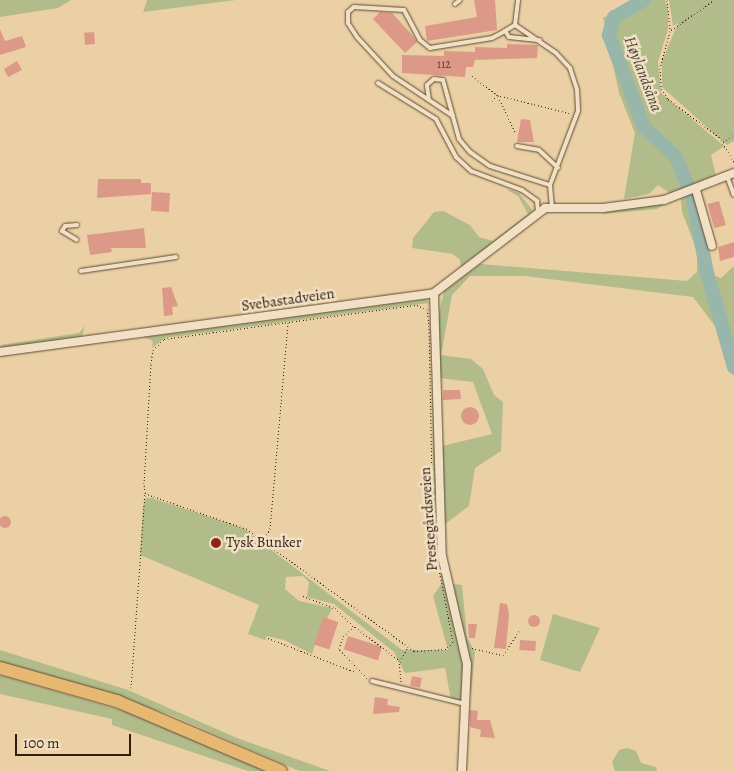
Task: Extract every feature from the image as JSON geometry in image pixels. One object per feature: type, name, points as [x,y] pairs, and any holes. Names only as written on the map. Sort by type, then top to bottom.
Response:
[{"type":"main road","points":[[0,668],[117,701],[281,771]]},
{"type":"street","name":"Svebastadveien","points":[[0,352],[434,293],[538,213],[552,206],[603,208],[683,195],[731,175]]},
{"type":"street","points":[[695,190],[712,246]]},
{"type":"street","name":"Prestegårdsveien","points":[[434,293],[442,556],[464,650],[465,704],[462,771]]},
{"type":"lane","points":[[454,4],[460,0]]},
{"type":"lane","points":[[515,25],[518,0]]},
{"type":"lane","points":[[453,116],[393,76],[356,37],[348,23],[354,7],[404,10],[420,40],[430,48],[492,38],[515,25]]},
{"type":"lane","points":[[515,25],[540,40],[570,68],[577,90],[576,115],[558,168],[550,185],[552,206]]},
{"type":"lane","points":[[505,31],[509,37],[540,40]]},
{"type":"lane","points":[[430,101],[427,85],[434,79],[443,80],[454,108],[453,116],[459,139],[470,152],[490,166],[550,185]]},
{"type":"lane","points":[[378,84],[436,119],[456,157],[471,171],[522,190],[537,201],[538,213]]},
{"type":"lane","points":[[517,146],[539,150],[558,168]]},
{"type":"lane","points":[[731,175],[734,195]]},
{"type":"lane","points":[[76,225],[65,226],[62,231],[77,240]]},
{"type":"lane","points":[[81,270],[176,257]]},
{"type":"lane","points":[[372,681],[399,690],[465,704]]},
{"type":"path","points":[[667,0],[670,31],[660,68],[661,89],[723,142],[734,162]]},
{"type":"path","points":[[670,31],[714,0]]},
{"type":"path","points":[[472,76],[497,95],[576,115]]},
{"type":"path","points":[[491,102],[497,95]]},
{"type":"path","points":[[497,95],[516,134]]},
{"type":"path","points":[[723,142],[734,134]]},
{"type":"path","points":[[131,688],[154,350],[164,339],[417,304],[427,309],[434,538],[453,642],[446,649],[408,647],[247,528],[145,493]]},
{"type":"path","points":[[264,541],[270,529],[288,322]]},
{"type":"path","points":[[303,596],[335,608],[355,627],[389,650],[400,663]]},
{"type":"path","points":[[355,627],[342,636],[339,648],[356,671],[372,681]]},
{"type":"path","points":[[464,650],[475,648],[503,655],[520,630]]},
{"type":"path","points":[[268,638],[351,674],[356,671]]},
{"type":"path","points":[[399,690],[400,663],[408,647]]},
{"type":"green space","points":[[0,0],[71,0],[58,8],[0,17]]},
{"type":"green space","points":[[147,0],[236,0],[143,12]]},
{"type":"green space","points":[[646,0],[665,0],[668,9],[668,29],[658,62],[661,93],[724,146],[711,155],[716,176],[671,194],[658,185],[649,194],[624,199],[635,133],[619,93],[603,17],[616,16]]},
{"type":"green space","points":[[669,0],[734,0],[734,141],[727,145],[662,87],[662,61],[678,23],[673,26]]},
{"type":"green space","points":[[506,189],[519,193],[533,211],[443,283],[461,267],[460,260],[453,254],[412,248],[413,238],[434,212],[443,211],[470,225],[479,237],[493,241],[528,214],[518,196]]},
{"type":"green space","points":[[690,195],[708,244],[710,274],[721,278],[734,266],[734,378],[718,330],[693,297],[525,276],[470,276],[452,295],[441,355],[471,359],[483,369],[494,395],[503,402],[501,451],[475,468],[469,506],[444,525],[442,446],[492,434],[473,382],[439,378],[438,318],[444,291],[480,264],[687,281],[697,272],[697,251],[682,212],[681,198]]},
{"type":"green space","points":[[668,203],[657,209],[603,214],[604,212]]},
{"type":"green space","points":[[426,299],[429,303],[165,338],[152,348],[153,341],[143,337]]},
{"type":"green space","points":[[431,308],[445,583],[462,585],[467,637],[475,652],[471,692],[463,694],[462,702],[451,700],[445,668],[405,673],[394,652],[334,604],[307,597],[309,582],[303,576],[286,577],[285,589],[299,601],[332,608],[327,619],[323,618],[312,654],[284,640],[267,636],[265,640],[248,634],[259,605],[140,555],[143,506],[146,498],[152,498],[243,528],[402,650],[448,650],[433,596],[442,583],[434,523]]},
{"type":"green space","points":[[85,326],[81,339],[0,350],[1,345],[79,333]]},
{"type":"green space","points":[[553,614],[600,628],[580,672],[540,660]]},
{"type":"green space","points":[[0,650],[128,690],[237,738],[330,771],[299,771],[169,714],[0,663]]},
{"type":"green space","points":[[0,675],[131,713],[267,771],[248,771],[112,725],[112,719],[0,694]]},
{"type":"green space","points":[[627,748],[636,751],[641,763],[656,767],[657,771],[615,771],[612,762],[619,750]]},
{"type":"building","points":[[474,0],[495,0],[497,30],[427,41],[425,26],[477,17]]},
{"type":"building","points":[[380,12],[392,13],[414,37],[417,42],[405,53],[373,19]]},
{"type":"building","points":[[0,29],[5,41],[22,36],[26,47],[0,55]]},
{"type":"building","points":[[94,32],[95,44],[85,45],[84,33]]},
{"type":"building","points":[[507,44],[538,45],[537,58],[475,60],[473,67],[466,67],[465,77],[402,73],[402,55],[444,56],[444,51],[475,52],[475,47],[507,48]]},
{"type":"building","points":[[17,61],[22,70],[8,77],[4,69]]},
{"type":"building","points":[[521,119],[530,120],[534,142],[517,142]]},
{"type":"building","points":[[98,179],[141,179],[141,183],[151,183],[151,194],[97,198]]},
{"type":"building","points":[[152,192],[170,193],[169,212],[151,211]]},
{"type":"building","points":[[719,201],[726,225],[714,228],[707,204]]},
{"type":"building","points":[[144,228],[146,248],[111,248],[112,252],[90,255],[87,235]]},
{"type":"building","points":[[734,242],[734,257],[720,261],[718,247]]},
{"type":"building","points":[[171,287],[178,306],[172,307],[173,315],[164,316],[162,288]]},
{"type":"building","points":[[443,390],[460,390],[461,399],[443,400]]},
{"type":"building","points":[[470,407],[478,412],[479,416],[474,424],[470,425],[462,420],[461,416],[466,408]]},
{"type":"building","points":[[7,516],[10,517],[10,527],[3,528],[0,527],[-1,520],[0,517]]},
{"type":"building","points":[[500,603],[507,604],[509,614],[506,649],[494,648]]},
{"type":"building","points":[[532,615],[536,615],[540,621],[536,627],[532,627],[528,623],[528,619]]},
{"type":"building","points":[[323,617],[338,622],[329,650],[314,645]]},
{"type":"building","points":[[468,624],[477,624],[475,638],[469,638]]},
{"type":"building","points":[[348,636],[382,647],[378,660],[344,649]]},
{"type":"building","points":[[520,640],[536,641],[535,651],[519,650]]},
{"type":"building","points":[[412,676],[422,678],[420,688],[410,686]]},
{"type":"building","points":[[375,697],[388,699],[387,705],[400,707],[399,712],[373,714]]},
{"type":"building","points":[[470,710],[478,711],[477,720],[490,720],[495,738],[480,737],[481,730],[470,727]]},
{"type":"waterway","name":"Høylandsåna","points":[[644,0],[614,17],[609,35],[644,127],[676,157],[693,199],[707,273],[734,367]]},
{"type":"place","name":"Tysk Bunker","points":[[216,543]]}]
